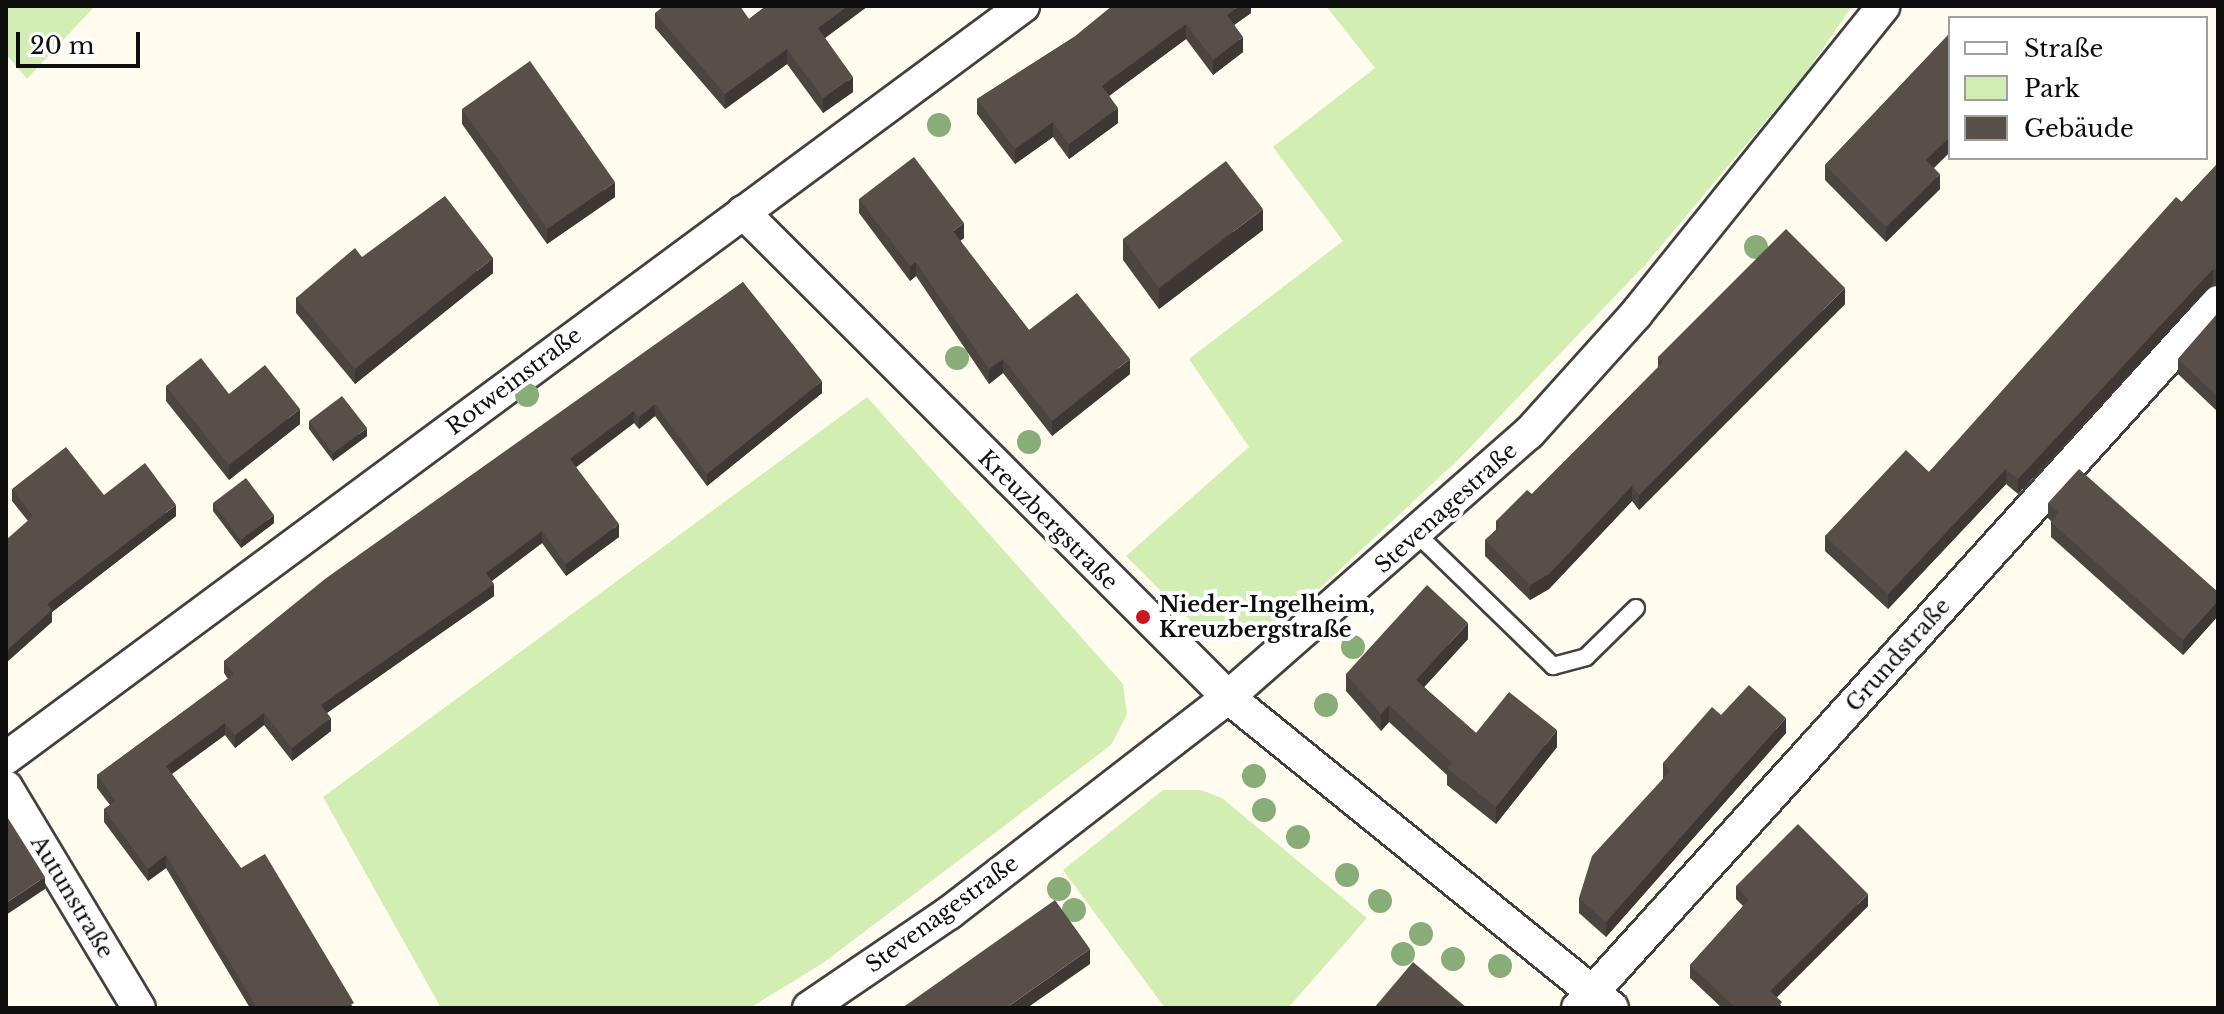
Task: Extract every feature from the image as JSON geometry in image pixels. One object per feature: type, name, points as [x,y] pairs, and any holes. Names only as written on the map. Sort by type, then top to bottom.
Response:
[{"type":"street","name":"Rotweinstraße","points":[[6,758],[1023,6]]},
{"type":"street","name":"Stevenagestraße","points":[[809,1008],[949,913],[1228,697],[1419,536],[1529,433],[1636,314],[1884,6]]},
{"type":"street","name":"Kreuzbergstraße","points":[[743,212],[1228,697],[1594,1003]]},
{"type":"street","name":"Grundstraße","points":[[1594,1003],[2218,302]]},
{"type":"street","name":"Autunstraße","points":[[6,787],[139,1008]]},
{"type":"lane","points":[[1419,536],[1553,666],[1586,657],[1636,608]]},
{"type":"green space","points":[[6,6],[95,6],[27,79],[6,54]]},
{"type":"green space","points":[[1326,6],[1852,6],[1806,73],[1645,265],[1458,460],[1276,629],[1231,639],[1204,634],[1126,556],[1249,447],[1189,359],[1343,241],[1273,147],[1375,68]]},
{"type":"green space","points":[[867,397],[1123,684],[1127,714],[1111,745],[823,963],[750,1008],[441,1008],[323,797]]},
{"type":"green space","points":[[1163,790],[1201,790],[1222,798],[1367,918],[1288,1008],[1165,1008],[1063,870]]},
{"type":"building","points":[[664,6],[740,6],[749,19],[766,6],[848,6],[818,28],[853,77],[823,98],[787,49],[725,94],[655,13]]},
{"type":"building","points":[[1112,6],[1239,6],[1227,15],[1243,37],[1213,60],[1186,24],[1102,86],[1118,108],[1069,144],[1053,122],[1015,149],[977,99],[1074,37]]},
{"type":"building","points":[[1948,35],[1948,139],[1926,160],[1940,174],[1886,227],[1825,165]]},
{"type":"building","points":[[530,61],[615,182],[547,229],[462,109]]},
{"type":"building","points":[[914,157],[964,223],[953,231],[1029,330],[1077,293],[1130,359],[1052,421],[1003,359],[989,369],[916,262],[910,266],[859,199]]},
{"type":"building","points":[[1226,161],[1263,209],[1159,288],[1123,239]]},
{"type":"building","points":[[2218,163],[2218,270],[2213,269],[2018,479],[2006,469],[1888,594],[1825,536],[1906,450],[1929,472],[2176,197],[2182,202]]},
{"type":"building","points":[[445,196],[493,258],[355,369],[296,298],[355,248],[362,257]]},
{"type":"building","points":[[1786,229],[1845,288],[1639,495],[1632,486],[1549,574],[1530,585],[1485,540],[1500,526],[1496,521],[1527,490],[1532,494],[1663,362],[1658,357]]},
{"type":"building","points":[[743,282],[822,381],[707,474],[655,404],[639,417],[634,411],[570,459],[619,524],[566,564],[542,531],[486,573],[494,584],[321,705],[331,718],[292,748],[264,713],[235,735],[225,723],[166,766],[241,868],[265,854],[354,1003],[345,1008],[257,1008],[166,855],[148,869],[104,809],[116,801],[97,775],[234,674],[224,661],[325,579]]},
{"type":"building","points":[[2218,313],[2218,397],[2178,359]]},
{"type":"building","points":[[201,358],[229,394],[265,365],[300,409],[229,465],[166,386]]},
{"type":"building","points":[[342,396],[367,428],[333,453],[309,421]]},
{"type":"building","points":[[66,447],[104,495],[145,463],[176,505],[47,604],[52,610],[6,651],[6,540],[33,516],[12,489]]},
{"type":"building","points":[[2079,469],[2218,592],[2218,601],[2183,640],[2051,522],[2059,513],[2048,503]]},
{"type":"building","points":[[246,478],[274,515],[241,540],[213,503]]},
{"type":"building","points":[[1427,585],[1468,623],[1416,680],[1476,733],[1509,692],[1557,730],[1496,807],[1447,768],[1452,763],[1389,705],[1381,714],[1346,674]]},
{"type":"building","points":[[1749,685],[1786,718],[1606,922],[1579,898],[1592,856],[1670,771],[1663,763],[1712,707],[1721,715]]},
{"type":"building","points":[[6,815],[45,877],[6,903]]},
{"type":"building","points":[[1798,824],[1868,894],[1770,991],[1782,1002],[1777,1008],[1736,1008],[1690,965],[1749,900],[1736,886]]},
{"type":"building","points":[[1055,900],[1090,949],[1006,1008],[902,1008]]},
{"type":"building","points":[[1413,962],[1467,1008],[1374,1008]]},
{"type":"place","name":"Nieder-Ingelheim, Kreuzbergstraße","points":[[1143,617]]}]
